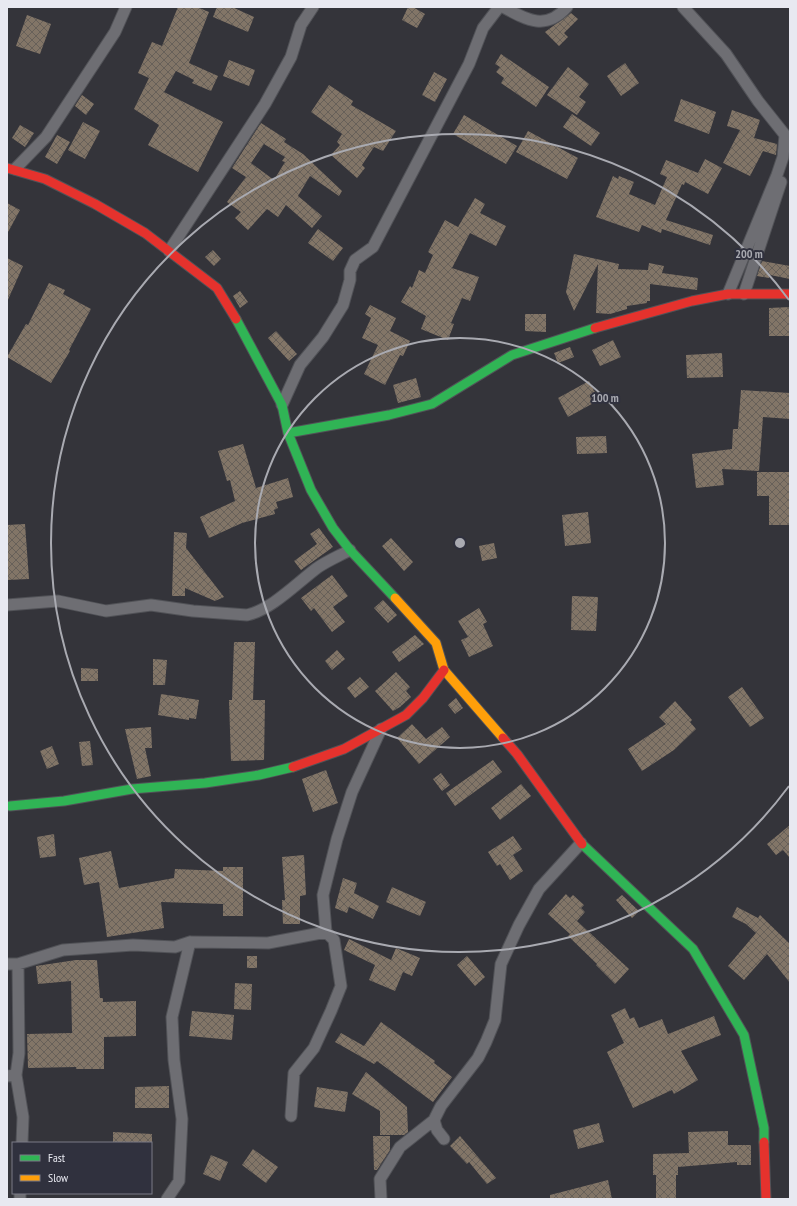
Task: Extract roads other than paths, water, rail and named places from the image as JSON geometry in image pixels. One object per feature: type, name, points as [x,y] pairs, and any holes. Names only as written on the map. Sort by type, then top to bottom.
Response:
[{"type":"street","points":[[11,168],[46,137],[115,32],[126,7]]},
{"type":"street","points":[[169,251],[265,104],[291,58],[301,25],[313,7]]},
{"type":"street","points":[[282,405],[300,365],[323,337],[343,305],[350,280],[350,271],[355,260],[373,247],[469,64],[483,28],[499,7]]},
{"type":"street","points":[[503,7],[519,16],[538,22],[561,14],[567,7]]},
{"type":"street","points":[[683,7],[726,54],[758,101],[785,135],[783,157],[777,175],[728,294]]},
{"type":"street","points":[[744,294],[790,156]]},
{"type":"street","points":[[11,168],[46,178],[145,233],[217,288],[240,326],[282,405],[288,433],[310,490],[333,528],[350,550],[436,643],[444,670],[517,754],[581,843],[693,949],[744,1035],[764,1128],[766,1199]]},
{"type":"street","points":[[288,433],[389,415],[432,404],[469,379],[512,355],[611,324],[692,301],[728,294],[790,294]]},
{"type":"street","points":[[7,605],[58,601],[106,611],[151,605],[193,611],[247,615],[254,614],[279,598],[318,567],[350,550]]},
{"type":"street","points":[[10,806],[64,801],[132,789],[205,783],[303,765],[344,749],[406,715],[424,698],[444,670]]},
{"type":"street","points":[[291,1116],[294,1073],[314,1048],[341,986],[334,940],[326,932],[323,895],[337,839],[352,792],[381,729]]},
{"type":"street","points":[[382,1199],[380,1179],[400,1147],[434,1120],[441,1106],[478,1058],[495,1020],[502,964],[519,926],[539,889],[581,843]]},
{"type":"street","points":[[22,1142],[23,1117],[11,1075],[19,1053],[12,964],[63,950],[133,945],[175,947],[190,942],[268,943],[326,932]]},
{"type":"street","points":[[167,1199],[179,1181],[182,1119],[174,1060],[172,1017],[190,942]]},
{"type":"street","points":[[434,1120],[437,1130],[444,1139]]}]
